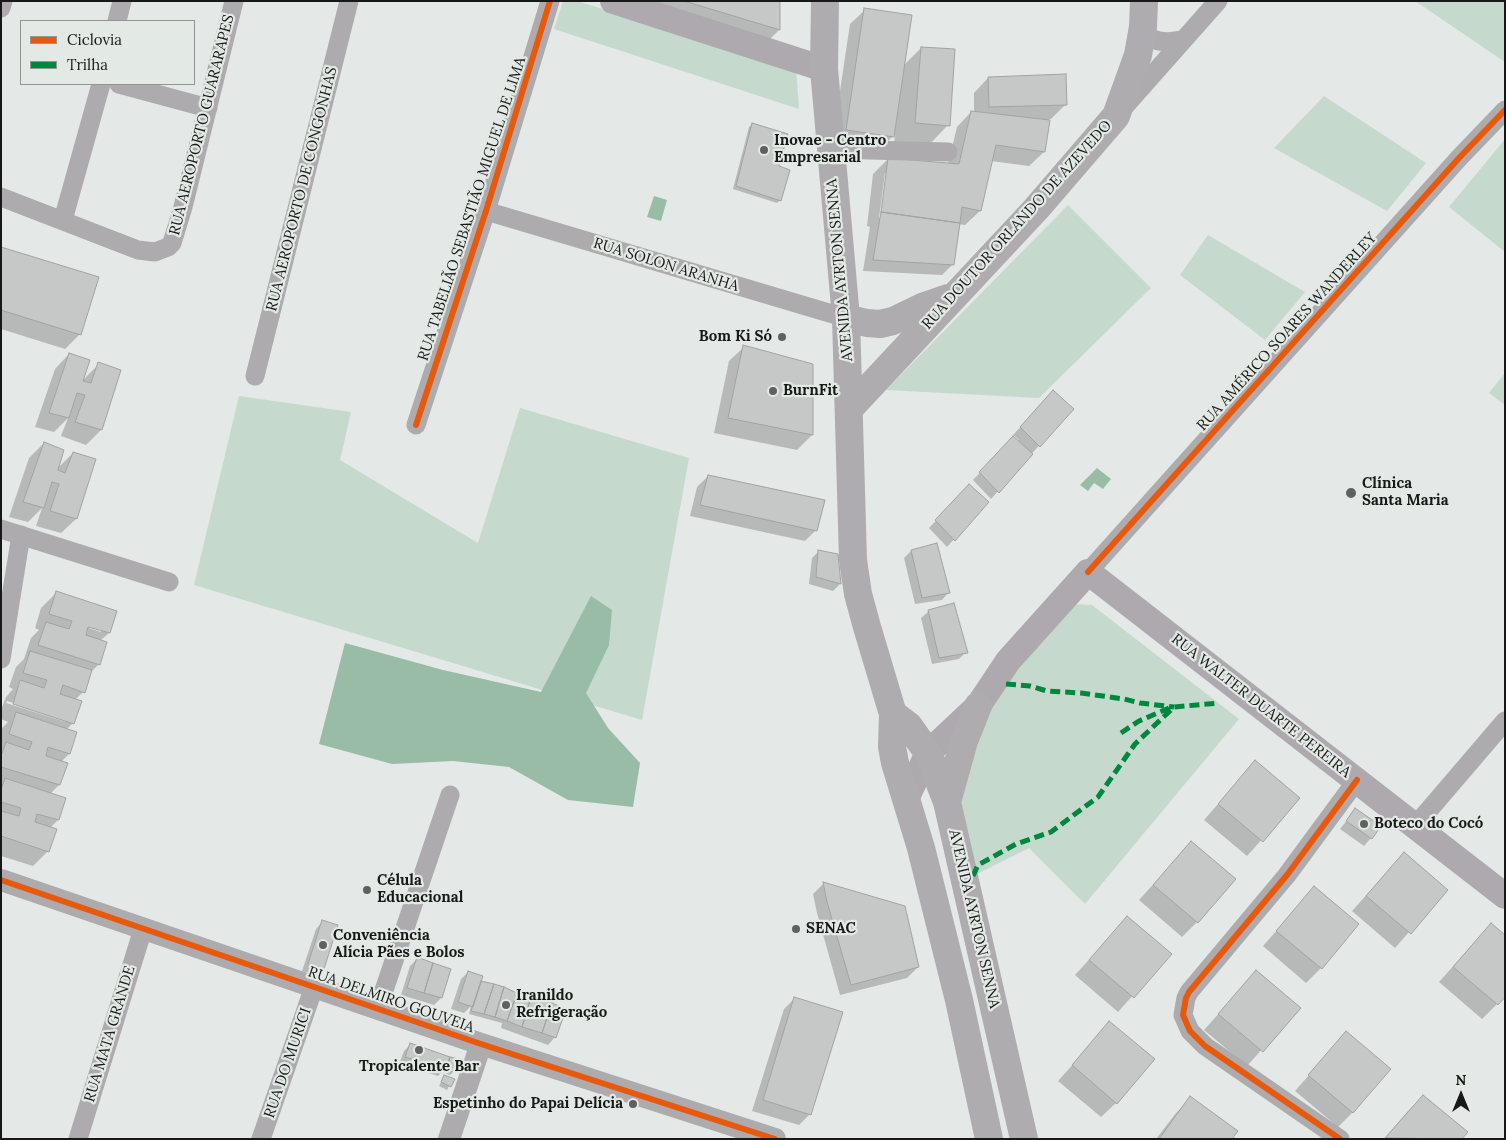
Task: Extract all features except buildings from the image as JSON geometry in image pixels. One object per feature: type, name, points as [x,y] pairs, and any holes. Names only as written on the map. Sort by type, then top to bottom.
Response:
[{"type":"main road","points":[[613,1],[824,69]]},
{"type":"main road","name":"AVENIDA AYRTON SENNA","points":[[825,1],[824,69],[846,318],[853,560],[860,602],[893,722],[892,746],[895,763],[921,848],[982,1098],[989,1139]]},
{"type":"main road","points":[[1116,116],[1138,55],[1143,14]]},
{"type":"main road","name":"RUA DOUTOR ORLANDO DE AZEVEDO","points":[[850,408],[1036,209],[1116,116]]},
{"type":"main road","points":[[846,318],[880,324],[893,321],[922,307],[954,296]]},
{"type":"main road","name":"RUA AMÉRICO SOARES WANDERLEY","points":[[906,799],[928,753],[978,706],[1008,661],[1088,572]]},
{"type":"main road","name":"RUA WALTER DUARTE PEREIRA","points":[[1088,572],[1505,896]]},
{"type":"main road","points":[[947,802],[964,742],[978,706]]},
{"type":"main road","name":"AVENIDA AYRTON SENNA","points":[[893,722],[908,726],[928,753],[947,802],[1024,1139]]},
{"type":"street","points":[[1,8],[3,1]]},
{"type":"street","points":[[117,20],[122,1]]},
{"type":"street","name":"RUA AEROPORTO GUARARAPES","points":[[63,220],[138,250],[155,252],[162,250],[172,243],[183,207],[234,1]]},
{"type":"street","name":"RUA AEROPORTO DE CONGONHAS","points":[[255,376],[349,1]]},
{"type":"street","name":"RUA TABELIÃO SEBASTIÃO MIGUEL DE LIMA","points":[[416,425],[486,211],[550,1]]},
{"type":"street","name":"RUA DOUTOR ORLANDO DE AZEVEDO","points":[[1116,116],[1218,1]]},
{"type":"street","points":[[1143,14],[1146,34],[1152,39],[1159,42],[1183,40]]},
{"type":"street","points":[[1,197],[63,220],[102,85]]},
{"type":"street","points":[[123,85],[208,108]]},
{"type":"street","name":"RUA AMÉRICO SOARES WANDERLEY","points":[[1088,572],[1459,158],[1505,110]]},
{"type":"street","points":[[830,149],[948,152]]},
{"type":"street","name":"RUA SOLON ARANHA","points":[[486,211],[846,318]]},
{"type":"street","points":[[1,529],[169,582]]},
{"type":"street","points":[[1,659],[21,535]]},
{"type":"street","points":[[1416,825],[1505,722]]},
{"type":"street","points":[[1340,1139],[1205,1046],[1190,1031],[1183,1015],[1186,998],[1190,992],[1287,875],[1357,780]]},
{"type":"street","points":[[378,1008],[450,795]]},
{"type":"street","name":"RUA DELMIRO GOUVEIA","points":[[1,880],[481,1044],[775,1139]]},
{"type":"street","name":"RUA MATA GRANDE","points":[[78,1139],[143,929]]},
{"type":"street","name":"RUA DO MURICI","points":[[262,1139],[314,987]]},
{"type":"street","points":[[450,1139],[481,1044]]},
{"type":"shaded area","points":[[563,1],[577,1],[796,69],[799,109],[554,29]]},
{"type":"shaded area","points":[[1415,1],[1505,1],[1505,62]]},
{"type":"shaded area","points":[[1324,96],[1426,163],[1387,211],[1274,148]]},
{"type":"shaded area","points":[[1505,139],[1505,252],[1449,207]]},
{"type":"shaded area","points":[[654,196],[667,200],[661,221],[647,217]]},
{"type":"shaded area","points":[[1068,205],[1151,288],[1039,398],[886,390]]},
{"type":"shaded area","points":[[1208,235],[1305,292],[1265,340],[1180,275]]},
{"type":"shaded area","points":[[1505,373],[1505,405],[1489,393]]},
{"type":"shaded area","points":[[239,396],[351,412],[340,460],[478,543],[520,408],[689,458],[642,720],[194,585]]},
{"type":"shaded area","points":[[1097,468],[1111,479],[1103,489],[1094,483],[1088,491],[1080,485]]},
{"type":"shaded area","points":[[591,596],[612,610],[609,645],[586,693],[608,728],[640,763],[633,807],[568,800],[509,767],[453,761],[392,764],[319,744],[345,643],[443,670],[541,692]]},
{"type":"shaded area","points":[[1072,604],[1092,605],[1239,719],[1085,904],[1029,848],[973,876],[957,800],[973,751],[995,702],[1014,672]]},
{"type":"marked path","points":[[1006,684],[1174,707]]},
{"type":"marked path","points":[[973,876],[978,865],[1016,844],[1051,832],[1098,797],[1135,744],[1174,707],[1219,703]]},
{"type":"marked path","points":[[1121,733],[1139,721],[1169,708]]},
{"type":"cycle path","points":[[416,425],[486,211],[550,1]]},
{"type":"cycle path","points":[[1088,572],[1459,158],[1505,110]]},
{"type":"cycle path","points":[[1340,1139],[1205,1046],[1190,1031],[1183,1015],[1189,992],[1287,875],[1357,780]]},
{"type":"cycle path","points":[[1,880],[481,1044],[775,1139]]},
{"type":"place","name":"Inovae - Centro Empresarial","points":[[764,150]]},
{"type":"place","name":"Bom Ki Só","points":[[782,337]]},
{"type":"place","name":"BurnFit","points":[[773,391]]},
{"type":"place","name":"Clínica Santa Maria","points":[[1351,493]]},
{"type":"place","name":"Boteco do Cocó","points":[[1364,824]]},
{"type":"place","name":"Célula Educacional","points":[[367,890]]},
{"type":"place","name":"SENAC","points":[[796,929]]},
{"type":"place","name":"Conveniência Alícia Pães e Bolos","points":[[323,945]]},
{"type":"place","name":"Iranildo Refrigeração","points":[[506,1005]]},
{"type":"place","name":"Tropicalente Bar","points":[[419,1050]]},
{"type":"place","name":"Espetinho do Papai Delícia","points":[[633,1104]]}]
